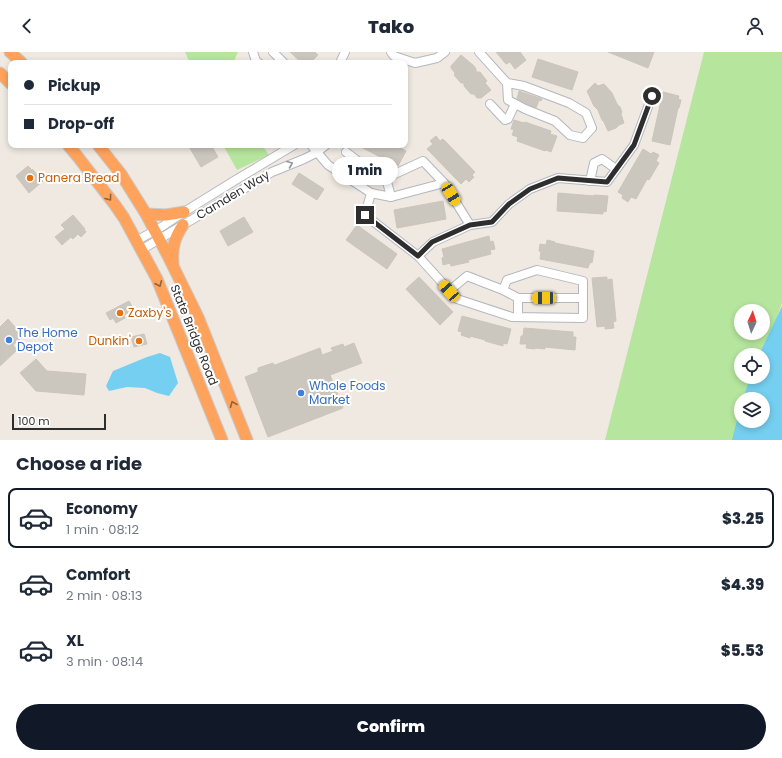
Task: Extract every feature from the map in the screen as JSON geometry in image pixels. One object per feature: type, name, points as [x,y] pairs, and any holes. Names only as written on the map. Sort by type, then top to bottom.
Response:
[{"type":"highway","points":[[10,52],[19,60]]},
{"type":"highway","points":[[0,73],[8,81]]},
{"type":"highway","name":"State Bridge Road","points":[[70,148],[115,205],[157,279],[222,440]]},
{"type":"highway","name":"State Bridge Road","points":[[100,148],[121,174],[146,214],[174,267],[198,317],[247,440]]},
{"type":"highway","points":[[146,214],[184,212]]},
{"type":"highway","points":[[174,267],[172,253],[173,246],[177,234],[183,225]]},
{"type":"street","points":[[273,52],[281,60]]},
{"type":"street","points":[[391,52],[394,56],[407,60]]},
{"type":"street","points":[[408,60],[416,63],[437,58],[445,52]]},
{"type":"street","points":[[479,52],[506,83],[508,100],[525,109],[555,121],[570,135],[583,138],[592,128],[586,113],[569,103],[524,86],[506,83]]},
{"type":"street","points":[[418,256],[432,242],[470,225],[492,222],[509,204],[530,189],[558,178],[607,182],[634,145],[652,96]]},
{"type":"street","points":[[490,104],[505,120],[508,119],[515,104]]},
{"type":"street","name":"Camden Way","points":[[157,235],[184,212],[234,180],[289,148]]},
{"type":"street","points":[[314,148],[328,165],[371,193],[391,197],[444,184]]},
{"type":"street","name":"Camden Way","points":[[157,235],[183,225],[272,172],[304,159],[322,148]]},
{"type":"street","points":[[346,152],[359,162],[386,178],[391,197]]},
{"type":"street","points":[[590,181],[594,163],[602,160],[616,169]]},
{"type":"street","points":[[386,178],[423,161],[444,184],[470,225]]},
{"type":"street","points":[[371,193],[365,215],[418,256],[457,299],[512,317],[583,318],[583,281],[537,270],[508,280],[503,290]]},
{"type":"street","points":[[139,246],[157,235]]},
{"type":"street","points":[[449,291],[467,276],[503,290],[518,298],[583,298]]},
{"type":"street","points":[[518,298],[518,317]]},
{"type":"green space","points":[[185,52],[238,52],[234,60],[189,60]]},
{"type":"green space","points":[[704,52],[782,52],[782,303],[770,336],[770,304],[734,304],[734,340],[768,340],[766,348],[734,348],[734,384],[754,384],[751,392],[734,392],[734,428],[740,428],[738,440],[605,440]]},
{"type":"green space","points":[[225,148],[264,148],[269,155],[237,170]]},
{"type":"water","points":[[782,306],[782,440],[732,440],[735,428],[770,428],[770,392],[745,392],[748,384],[770,384],[770,348],[762,348],[766,340],[770,340],[770,332]]},
{"type":"water","points":[[160,353],[170,357],[178,383],[169,396],[145,388],[127,387],[109,391],[106,386],[113,371]]},
{"type":"building","points":[[290,52],[315,52],[318,55],[313,60],[299,60]]},
{"type":"building","points":[[496,52],[520,52],[526,60],[515,69],[510,62],[506,64]]},
{"type":"building","points":[[608,52],[654,52],[648,68]]},
{"type":"building","points":[[461,55],[474,66],[476,72],[480,72],[487,81],[485,83],[491,90],[481,98],[477,98],[474,94],[471,94],[464,86],[464,83],[461,83],[454,75],[455,73],[451,66]]},
{"type":"building","points":[[538,59],[578,72],[572,90],[532,77]]},
{"type":"building","points":[[595,83],[598,86],[604,84],[612,93],[622,112],[621,114],[624,123],[608,131],[587,91]]},
{"type":"building","points":[[519,91],[542,99],[541,101],[539,100],[536,108],[517,99]]},
{"type":"building","points":[[663,92],[679,96],[678,99],[681,100],[670,145],[652,141]]},
{"type":"building","points":[[514,120],[525,122],[551,131],[550,134],[557,136],[551,152],[517,141],[518,137],[512,135],[514,130],[511,129]]},
{"type":"building","points":[[436,136],[440,141],[443,139],[475,172],[472,175],[474,177],[469,182],[466,179],[461,184],[427,149],[433,144],[430,141]]},
{"type":"building","points":[[190,148],[213,148],[218,157],[201,167]]},
{"type":"building","points":[[363,148],[401,148],[406,151],[398,166]]},
{"type":"building","points":[[643,149],[651,154],[653,152],[659,155],[656,161],[659,163],[649,180],[647,179],[636,199],[631,197],[628,202],[622,198],[623,195],[618,192]]},
{"type":"building","points":[[28,166],[43,181],[29,193],[16,176]]},
{"type":"building","points":[[299,173],[324,189],[317,200],[292,184]]},
{"type":"building","points":[[558,193],[608,196],[606,212],[603,211],[603,214],[557,211]]},
{"type":"building","points":[[443,201],[446,219],[397,228],[394,210]]},
{"type":"building","points":[[73,215],[86,232],[81,237],[78,234],[73,239],[71,237],[62,245],[55,237],[65,229],[61,225]]},
{"type":"building","points":[[244,217],[253,232],[228,246],[220,231]]},
{"type":"building","points":[[357,225],[397,254],[387,269],[346,240]]},
{"type":"building","points":[[489,236],[490,242],[493,241],[495,249],[490,250],[491,254],[468,260],[469,262],[451,266],[450,263],[443,265],[442,258],[444,257],[442,249]]},
{"type":"building","points":[[547,240],[594,251],[592,263],[590,262],[588,268],[540,259],[540,244],[546,245]]},
{"type":"building","points":[[419,277],[453,312],[440,325],[406,289]]},
{"type":"building","points":[[607,277],[607,280],[612,279],[616,321],[613,322],[614,328],[605,329],[605,326],[597,327],[592,278]]},
{"type":"building","points":[[129,301],[134,310],[124,315],[125,318],[116,323],[113,318],[110,320],[106,313]]},
{"type":"building","points":[[462,316],[511,329],[507,344],[503,343],[503,346],[470,336],[470,338],[461,335],[462,332],[458,331]]},
{"type":"building","name":"The Home Depot","points":[[8,319],[23,336],[13,345],[17,350],[0,366],[0,327]]},
{"type":"building","points":[[524,328],[573,332],[573,337],[576,337],[575,350],[545,347],[545,349],[526,348],[527,344],[520,344]]},
{"type":"building","points":[[144,334],[147,344],[134,347],[131,337]]},
{"type":"building","points":[[354,343],[362,363],[330,375],[343,408],[268,437],[245,377],[258,372],[258,368],[273,363],[275,365],[320,348],[322,355],[333,351],[331,348],[343,344],[344,347]]},
{"type":"building","points":[[36,359],[47,371],[86,374],[84,395],[36,391],[20,373]]},
{"type":"place","name":"Panera Bread","points":[[30,178]]},
{"type":"place","name":"Zaxby's","points":[[120,313]]},
{"type":"place","name":"The Home Depot","points":[[9,340]]},
{"type":"place","name":"Dunkin'","points":[[139,341]]},
{"type":"place","name":"Whole Foods Market","points":[[301,393]]},
{"type":"route","points":[[365,215],[418,256],[432,242],[470,225],[492,222],[509,204],[530,189],[558,178],[607,182],[634,145],[652,96]]}]
